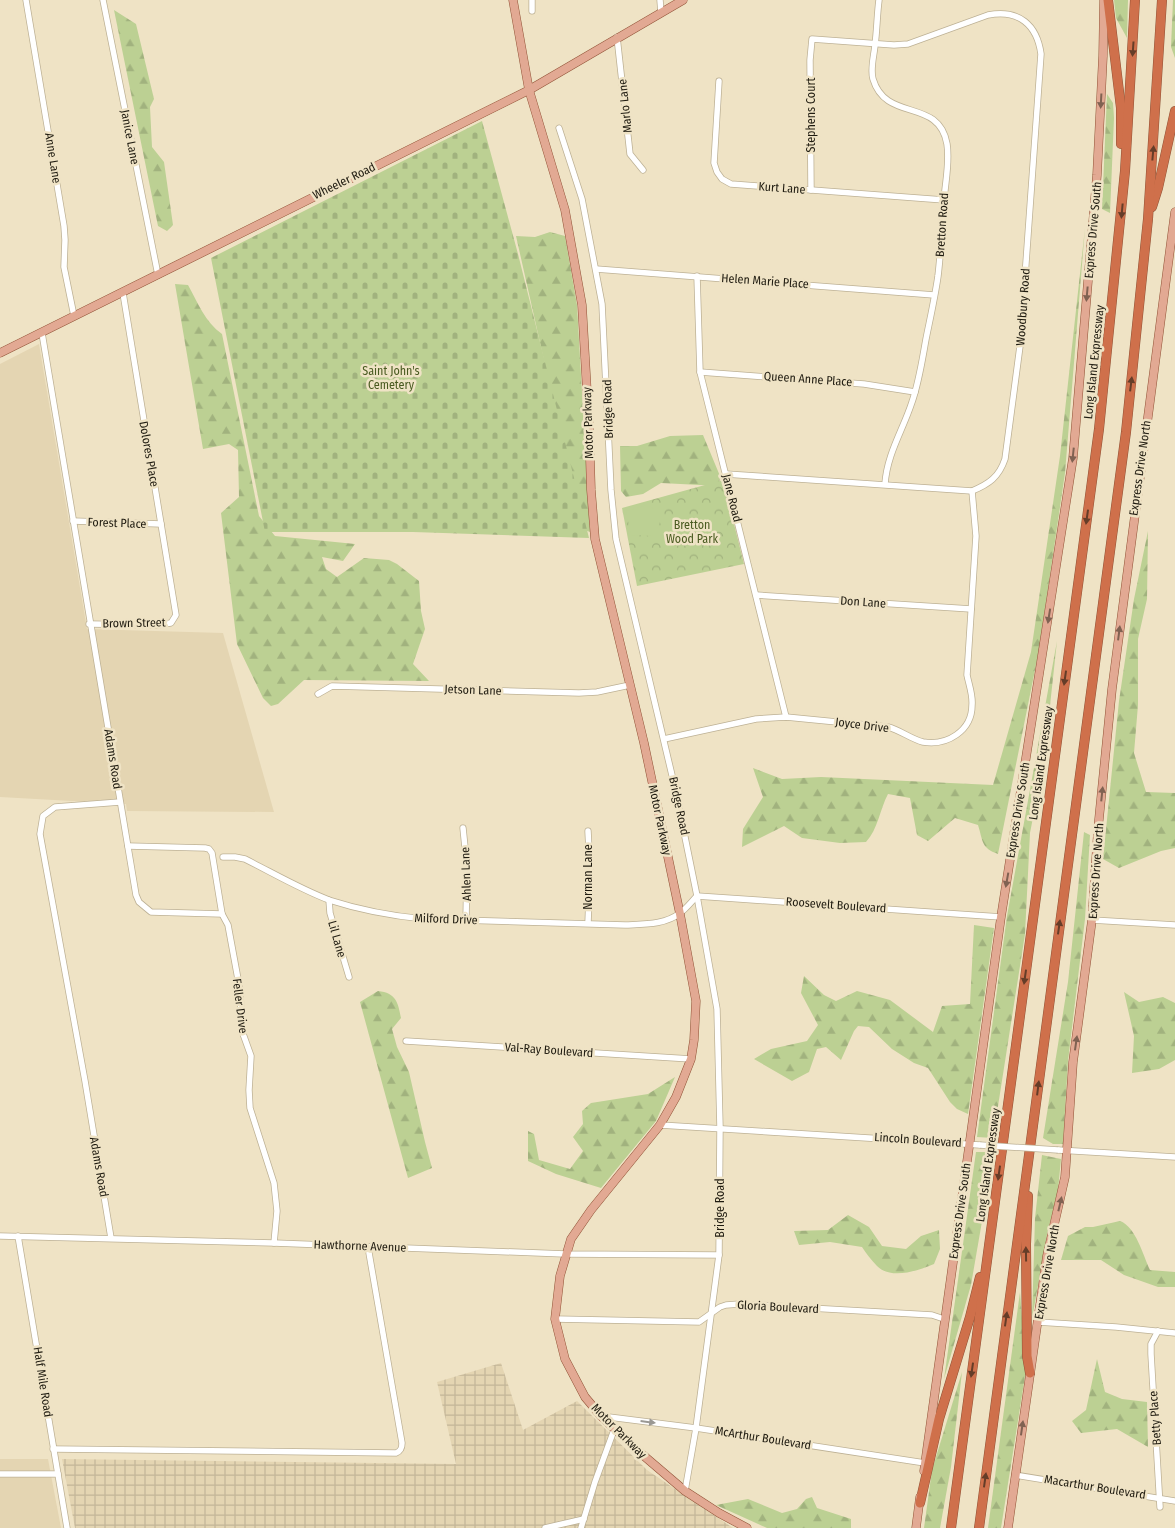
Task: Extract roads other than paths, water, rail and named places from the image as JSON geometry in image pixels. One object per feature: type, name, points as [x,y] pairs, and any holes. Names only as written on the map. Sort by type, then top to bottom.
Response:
[{"type":"highway","points":[[1106,0],[1121,108],[1121,145],[1125,171]]},
{"type":"highway","name":"Long Island Expressway","points":[[951,1528],[1100,429],[1125,171],[1135,0]]},
{"type":"highway","points":[[978,1528],[1126,432],[1148,219],[1162,0]]},
{"type":"highway","points":[[1148,219],[1158,188],[1175,111]]},
{"type":"highway","points":[[1030,1373],[1027,1356],[1026,1244],[1034,1121]]},
{"type":"highway","points":[[920,1503],[939,1419],[970,1317],[996,1201]]},
{"type":"main road","name":"Motor Parkway","points":[[513,0],[529,90],[565,210],[582,305],[590,490],[595,539],[644,743],[680,914],[696,1001],[691,1059],[676,1096],[660,1124],[577,1228],[566,1254],[560,1276],[556,1319],[565,1359],[585,1397],[601,1416],[614,1430],[685,1491],[718,1513],[748,1528]]},
{"type":"main road","name":"Wheeler Road","points":[[0,353],[529,90],[683,0]]},
{"type":"main road","name":"Express Drive South","points":[[916,1528],[1001,917],[1073,458],[1097,175],[1106,0]]},
{"type":"main road","name":"Express Drive North","points":[[1008,1528],[1047,1256],[1065,1176],[1073,1062],[1092,920],[1098,829],[1112,689],[1175,212]]},
{"type":"street","name":"Anne Lane","points":[[26,0],[64,226],[64,267],[74,316]]},
{"type":"street","name":"Janice Lane","points":[[103,0],[158,275]]},
{"type":"street","points":[[532,0],[532,11]]},
{"type":"street","points":[[660,0],[660,12]]},
{"type":"street","name":"Bretton Road","points":[[878,0],[873,77],[877,89],[884,98],[895,106],[929,116],[944,133],[948,145],[938,279],[915,392],[889,460],[885,484]]},
{"type":"street","name":"Woodbury Road","points":[[812,39],[908,44],[998,13],[1012,14],[1023,19],[1033,30],[1039,41],[1041,54],[1020,346],[1005,459],[1001,470],[994,478],[985,486],[972,491]]},
{"type":"street","name":"Marlo Lane","points":[[617,37],[630,154],[643,170]]},
{"type":"street","name":"Stephens Court","points":[[811,190],[810,60],[812,39]]},
{"type":"street","name":"Kurt Lane","points":[[719,81],[714,163],[722,179],[731,184],[944,200]]},
{"type":"street","name":"Bridge Road","points":[[559,128],[582,199],[602,304],[611,490],[616,539],[664,739],[697,896],[718,1009],[720,1255],[696,1428],[685,1491]]},
{"type":"street","name":"Helen Marie Place","points":[[596,269],[934,295]]},
{"type":"street","name":"Jane Road","points":[[697,276],[700,372],[786,717]]},
{"type":"street","name":"Dolores Place","points":[[123,293],[176,615]]},
{"type":"street","name":"Adams Road","points":[[42,333],[120,802],[55,807],[43,816],[40,834],[111,1238]]},
{"type":"street","name":"Queen Anne Place","points":[[700,372],[835,381],[915,392]]},
{"type":"street","points":[[726,474],[972,491]]},
{"type":"street","name":"Joyce Drive","points":[[664,739],[756,719],[786,717],[888,727],[920,741],[932,743],[943,742],[954,737],[964,728],[970,718],[972,708],[967,675],[976,536],[972,491]]},
{"type":"street","name":"Forest Place","points":[[73,521],[161,524]]},
{"type":"street","name":"Don Lane","points":[[756,594],[971,609]]},
{"type":"street","name":"Brown Street","points":[[89,624],[157,625],[171,623],[176,615]]},
{"type":"street","name":"Jetson Lane","points":[[318,694],[332,686],[579,693],[597,692],[630,685]]},
{"type":"street","points":[[120,802],[136,895],[139,902],[151,912],[222,914]]},
{"type":"street","name":"Ahlen Lane","points":[[463,828],[467,867],[466,920]]},
{"type":"street","name":"Norman Lane","points":[[588,831],[590,871],[588,923]]},
{"type":"street","name":"Feller Drive","points":[[128,846],[209,849],[212,853],[222,914],[228,925],[240,990],[240,1024],[251,1056],[250,1108],[274,1183],[277,1211],[274,1243]]},
{"type":"street","name":"Milford Drive","points":[[223,857],[245,859],[329,900],[397,916],[625,925],[664,921],[680,914]]},
{"type":"street","points":[[680,914],[697,896]]},
{"type":"street","name":"Roosevelt Boulevard","points":[[697,896],[1001,917]]},
{"type":"street","name":"Lil Lane","points":[[329,900],[330,913],[348,977]]},
{"type":"street","points":[[1092,920],[1175,926]]},
{"type":"street","name":"Val-Ray Boulevard","points":[[406,1041],[691,1059]]},
{"type":"street","name":"Lincoln Boulevard","points":[[660,1124],[1175,1157]]},
{"type":"street","name":"Hawthorne Avenue","points":[[0,1236],[274,1243],[566,1254],[720,1255]]},
{"type":"street","name":"Half Mile Road","points":[[18,1236],[67,1528]]},
{"type":"street","points":[[53,1449],[396,1454],[402,1448],[402,1442],[368,1247]]},
{"type":"street","name":"Gloria Boulevard","points":[[556,1319],[699,1322],[720,1307],[726,1305],[748,1305],[932,1316],[944,1319]]},
{"type":"street","points":[[1038,1322],[1175,1333]]},
{"type":"street","name":"Betty Place","points":[[1158,1331],[1151,1344],[1151,1354],[1160,1507]]},
{"type":"street","name":"McArthur Boulevard","points":[[601,1416],[696,1428],[925,1463]]},
{"type":"street","points":[[581,1528],[614,1430]]},
{"type":"street","points":[[0,1474],[58,1474]]},
{"type":"street","name":"Macarthur Boulevard","points":[[1015,1475],[1175,1501]]},
{"type":"street","points":[[545,1528],[584,1519]]},
{"type":"park label","name":"Saint John's Cemetery","points":[[391,378]]},
{"type":"park label","name":"Bretton Wood Park","points":[[692,532]]}]
